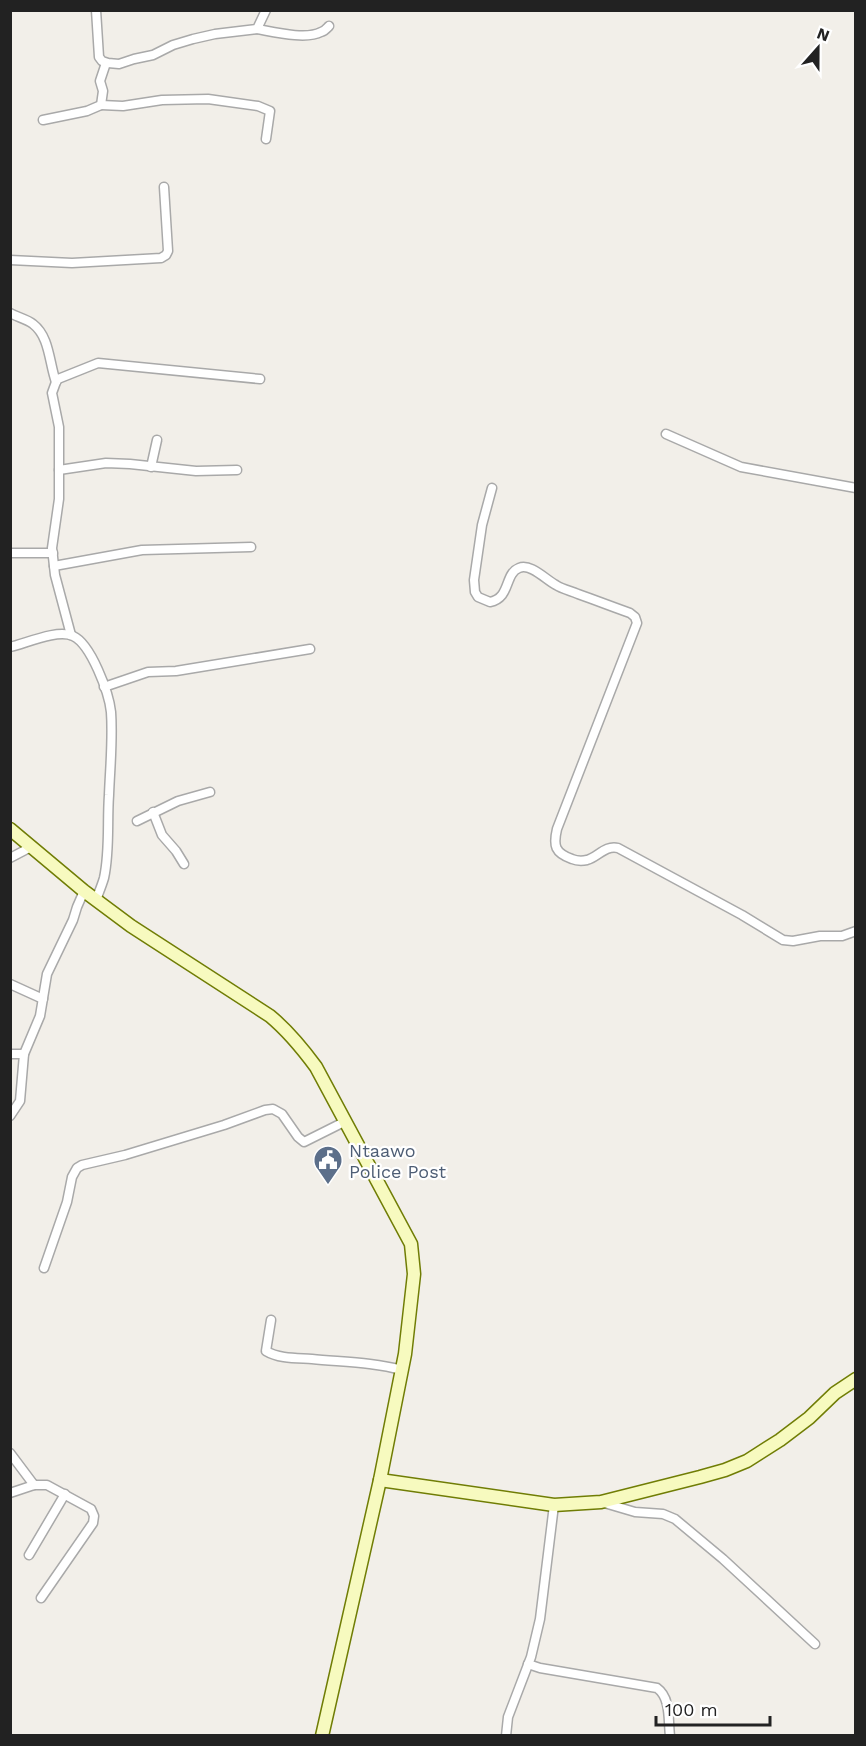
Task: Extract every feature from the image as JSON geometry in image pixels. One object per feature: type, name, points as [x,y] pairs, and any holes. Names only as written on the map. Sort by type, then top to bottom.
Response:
[{"type":"street","points":[[96,10],[99,57],[106,63],[119,64],[153,55],[173,45],[215,34],[257,29],[303,35],[321,33],[329,26]]},
{"type":"street","points":[[257,29],[266,10]]},
{"type":"street","points":[[101,105],[103,91],[100,81],[106,63]]},
{"type":"street","points":[[43,120],[87,111],[101,105],[123,106],[162,100],[208,99],[258,106],[270,111],[266,139]]},
{"type":"street","points":[[10,260],[72,263],[161,258],[168,251],[164,187]]},
{"type":"street","points":[[10,313],[32,324],[46,342],[56,382]]},
{"type":"street","points":[[71,635],[55,575],[53,553],[59,499],[59,427],[52,393],[58,379],[98,363],[260,379]]},
{"type":"street","points":[[666,434],[741,467],[855,488]]},
{"type":"street","points":[[151,467],[157,440]]},
{"type":"street","points":[[59,470],[106,463],[196,471],[237,470]]},
{"type":"street","points":[[492,488],[482,525],[474,580],[478,597],[490,602],[499,598],[504,594],[516,569],[522,567],[531,569],[555,585],[630,613],[635,617],[637,623],[556,829],[554,840],[557,849],[563,856],[577,861],[587,860],[609,848],[618,848],[723,904],[783,940],[842,936],[855,931]]},
{"type":"street","points":[[54,566],[142,550],[251,547]]},
{"type":"street","points":[[10,554],[53,553]]},
{"type":"street","points":[[10,647],[56,634],[71,635],[82,643],[91,657],[104,687],[111,710],[112,752],[108,848],[104,877],[96,900]]},
{"type":"street","points":[[104,687],[148,672],[176,671],[310,650]]},
{"type":"street","points":[[137,821],[178,801],[210,792]]},
{"type":"street","points":[[153,812],[162,835],[184,864]]},
{"type":"street","points":[[10,829],[84,891],[131,926],[270,1016],[284,1028],[316,1067],[411,1244],[414,1274],[402,1370],[380,1480],[322,1736]]},
{"type":"street","points":[[10,858],[31,847]]},
{"type":"street","points":[[10,1116],[20,1101],[24,1054],[40,1016],[47,974],[84,891]]},
{"type":"street","points":[[10,984],[43,999]]},
{"type":"street","points":[[10,1054],[24,1054]]},
{"type":"street","points":[[44,1268],[67,1202],[72,1177],[77,1168],[82,1165],[125,1155],[265,1110],[273,1109],[282,1114],[304,1142],[344,1122]]},
{"type":"street","points":[[271,1320],[266,1351],[271,1354],[292,1358],[385,1365],[402,1370]]},
{"type":"street","points":[[380,1480],[554,1505],[600,1502],[700,1477],[747,1461],[809,1418],[855,1379]]},
{"type":"street","points":[[10,1453],[34,1485]]},
{"type":"street","points":[[10,1493],[34,1485],[46,1485],[91,1509],[94,1516],[93,1523],[41,1598]]},
{"type":"street","points":[[29,1555],[65,1494]]},
{"type":"street","points":[[600,1502],[635,1512],[663,1514],[675,1519],[723,1559],[815,1644]]},
{"type":"street","points":[[506,1736],[508,1718],[528,1664],[540,1618],[554,1505]]},
{"type":"street","points":[[528,1664],[657,1688],[664,1693],[667,1702],[670,1736]]},
{"type":"place","name":"Ntaawo Police Post","points":[[328,1186]]}]
